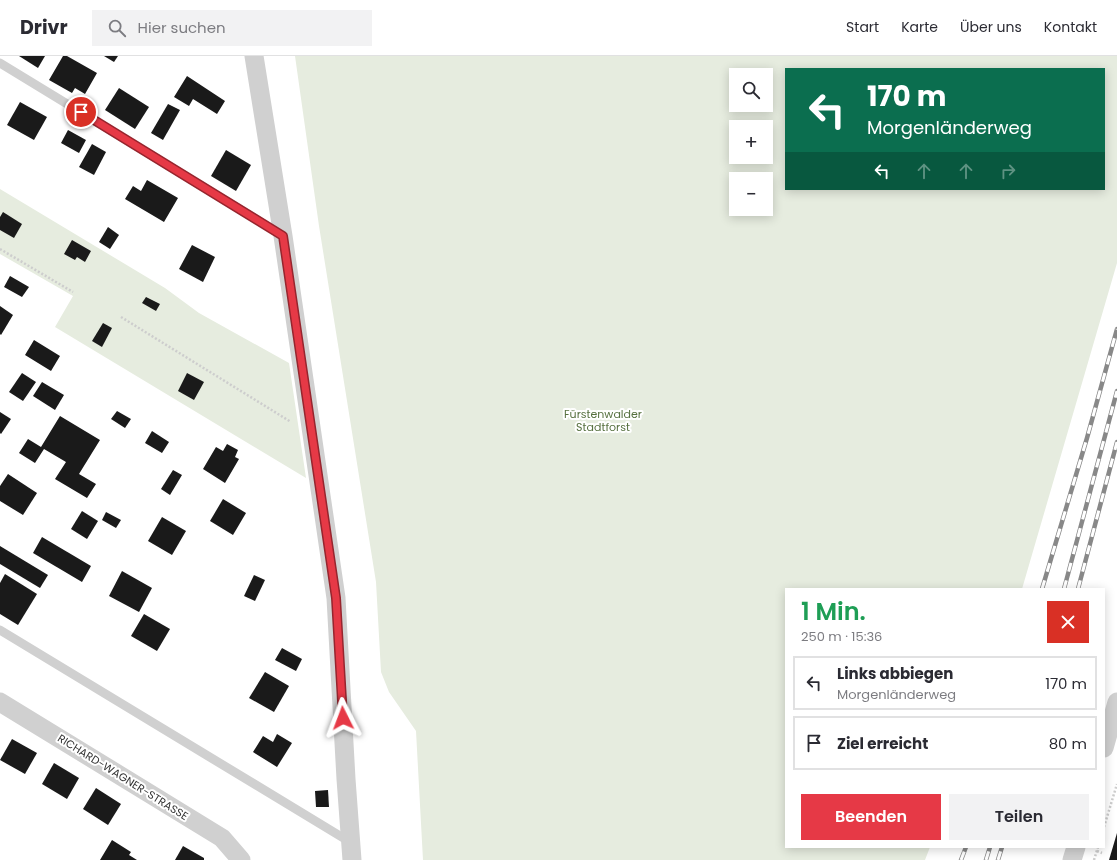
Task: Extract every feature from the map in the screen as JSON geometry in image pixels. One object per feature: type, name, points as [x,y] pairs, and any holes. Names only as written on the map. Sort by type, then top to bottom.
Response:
[{"type":"street","points":[[254,56],[283,236],[336,598],[351,851]]},
{"type":"street","name":"RICHARD-WAGNER-STRASSE","points":[[0,702],[222,838],[240,860]]},
{"type":"street","points":[[1105,744],[1117,702]]},
{"type":"street","points":[[1072,860],[1076,848]]},
{"type":"lane","points":[[0,63],[283,236]]},
{"type":"lane","points":[[0,630],[351,851]]},
{"type":"path","points":[[0,248],[74,292]]},
{"type":"path","points":[[121,317],[312,435]]},
{"type":"path","points":[[1105,824],[1117,784]]},
{"type":"path","points":[[1094,860],[1098,848]]},
{"type":"path","points":[[1097,851],[1102,853]]},
{"type":"green space","name":"Fürstenwalder Stadtforst","points":[[295,56],[1117,56],[1117,263],[1022,588],[785,588],[785,848],[930,848],[925,860],[423,860],[416,731],[389,692],[381,672],[376,582],[319,226]]},
{"type":"green space","points":[[0,189],[165,288],[199,313],[289,363],[306,478],[55,327],[73,296],[0,254]]},
{"type":"building","points":[[19,56],[45,56],[38,68]]},
{"type":"building","points":[[63,56],[67,56],[97,73],[85,94],[75,88],[72,93],[49,80]]},
{"type":"building","points":[[104,56],[118,56],[114,62]]},
{"type":"building","points":[[187,76],[225,101],[217,114],[193,99],[189,106],[174,97]]},
{"type":"building","points":[[119,88],[149,107],[135,129],[105,110]]},
{"type":"building","points":[[20,102],[47,117],[34,140],[7,125]]},
{"type":"building","points":[[168,104],[180,110],[163,140],[151,133]]},
{"type":"building","points":[[68,130],[86,140],[79,153],[61,143]]},
{"type":"building","points":[[92,144],[106,152],[94,175],[79,167]]},
{"type":"building","points":[[226,150],[251,165],[236,191],[211,176]]},
{"type":"building","points":[[147,180],[178,198],[164,222],[125,199],[133,186],[141,191]]},
{"type":"building","points":[[3,212],[22,224],[14,238],[0,230],[0,217]]},
{"type":"building","points":[[108,227],[119,235],[110,249],[99,242]]},
{"type":"building","points":[[72,240],[91,251],[85,262],[77,257],[75,260],[64,254]]},
{"type":"building","points":[[192,245],[215,257],[203,282],[179,269]]},
{"type":"building","points":[[10,276],[29,287],[22,297],[4,287]]},
{"type":"building","points":[[146,297],[160,304],[156,311],[142,303]]},
{"type":"building","points":[[0,306],[13,315],[1,335],[0,334]]},
{"type":"building","points":[[103,323],[112,328],[102,347],[92,341]]},
{"type":"building","points":[[34,340],[60,356],[51,371],[25,355]]},
{"type":"building","points":[[22,373],[36,382],[23,401],[9,392]]},
{"type":"building","points":[[187,373],[204,382],[194,400],[178,391]]},
{"type":"building","points":[[42,382],[64,395],[55,410],[33,396]]},
{"type":"building","points":[[117,411],[131,419],[125,428],[111,419]]},
{"type":"building","points":[[0,412],[11,419],[1,434],[0,433]]},
{"type":"building","points":[[60,416],[100,440],[79,474],[96,484],[87,498],[55,479],[66,462],[44,449],[35,463],[19,453],[28,439],[41,447]]},
{"type":"building","points":[[152,431],[169,442],[162,453],[145,443]]},
{"type":"building","points":[[227,444],[238,450],[235,457],[239,459],[225,483],[203,469],[216,447],[223,451]]},
{"type":"building","points":[[173,470],[182,475],[170,495],[161,489]]},
{"type":"building","points":[[8,474],[37,493],[23,515],[0,501],[0,486]]},
{"type":"building","points":[[223,499],[246,513],[233,535],[210,521]]},
{"type":"building","points":[[82,511],[98,521],[87,539],[71,529]]},
{"type":"building","points":[[106,512],[121,520],[116,528],[102,520]]},
{"type":"building","points":[[162,517],[186,531],[172,555],[148,541]]},
{"type":"building","points":[[42,537],[91,566],[82,582],[33,553]]},
{"type":"building","points":[[0,546],[48,575],[40,588],[0,564]]},
{"type":"building","points":[[122,571],[152,588],[139,612],[109,596]]},
{"type":"building","points":[[5,574],[37,594],[18,625],[0,614],[0,583]]},
{"type":"building","points":[[254,575],[265,580],[255,601],[244,596]]},
{"type":"building","points":[[144,614],[170,629],[157,651],[131,636]]},
{"type":"building","points":[[282,648],[302,659],[296,671],[275,660]]},
{"type":"building","points":[[265,672],[289,686],[274,712],[249,698]]},
{"type":"building","points":[[277,734],[292,743],[277,767],[253,752],[263,736],[273,742]]},
{"type":"building","points":[[12,739],[37,753],[25,774],[0,760]]},
{"type":"building","points":[[54,763],[79,778],[67,799],[42,784]]},
{"type":"building","points":[[96,788],[121,804],[108,825],[83,809]]},
{"type":"building","points":[[328,790],[329,807],[316,807],[315,791]]},
{"type":"building","points":[[1117,833],[1117,860],[1109,860]]},
{"type":"building","points":[[112,840],[131,852],[129,855],[137,860],[100,860]]},
{"type":"building","points":[[183,846],[204,858],[204,860],[175,860]]},
{"type":"railway","points":[[1042,588],[1087,438],[1117,329]]},
{"type":"railway","points":[[1064,588],[1117,391]]},
{"type":"railway","points":[[1078,588],[1117,442]]},
{"type":"railway","points":[[961,860],[966,848]]},
{"type":"railway","points":[[986,860],[990,848]]},
{"type":"railway","points":[[998,860],[1002,848]]},
{"type":"route","points":[[81,112],[283,236],[336,598],[343,718]]}]
